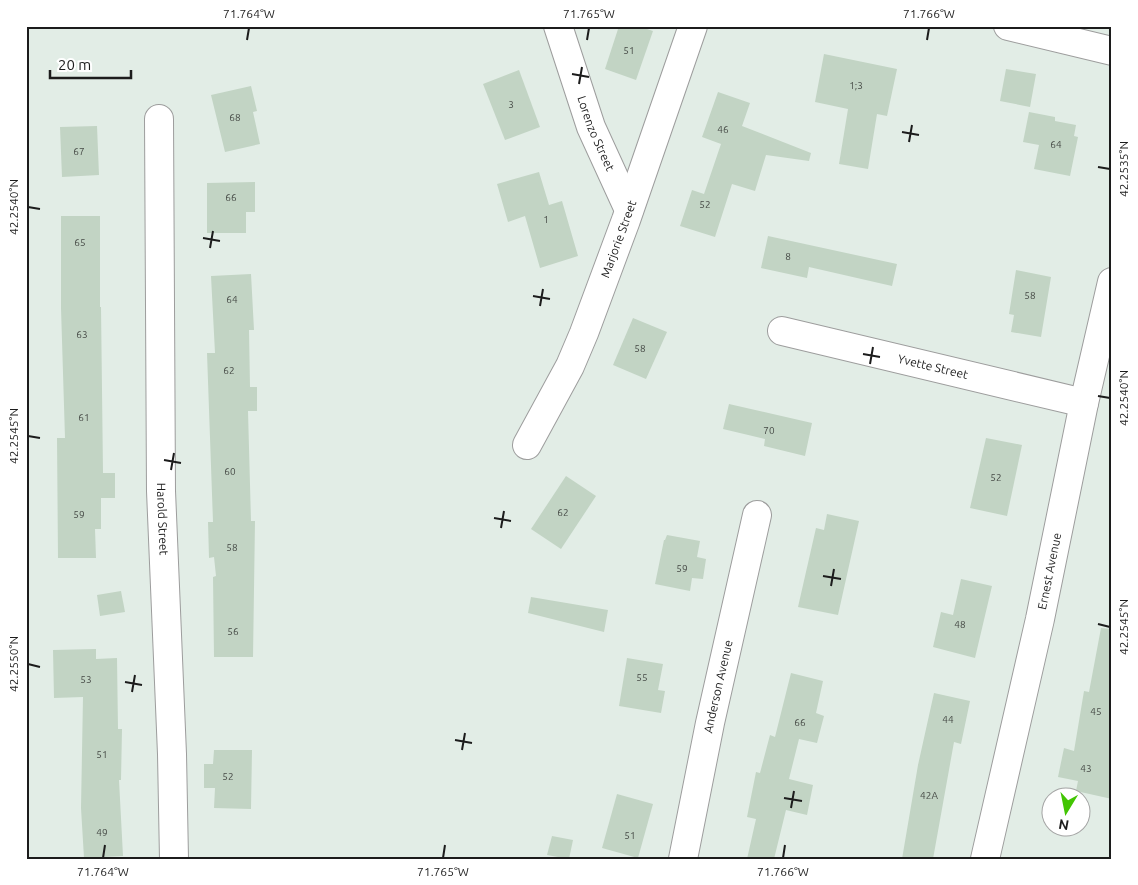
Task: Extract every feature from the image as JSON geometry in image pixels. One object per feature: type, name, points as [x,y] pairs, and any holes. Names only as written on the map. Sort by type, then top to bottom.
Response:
[{"type":"street","name":"Lorenzo Street","points":[[558,26],[591,127],[629,210]]},
{"type":"street","name":"Marjorie Street","points":[[527,444],[570,366],[584,333],[693,26]]},
{"type":"street","points":[[1008,26],[1112,51]]},
{"type":"street","name":"Harold Street","points":[[159,119],[161,482],[172,754],[174,859]]},
{"type":"street","name":"Ernest Avenue","points":[[985,859],[1040,619],[1084,403],[1112,282]]},
{"type":"street","name":"Yvette Street","points":[[782,331],[1084,403]]},
{"type":"street","name":"Anderson Avenue","points":[[683,859],[710,723],[757,515]]},
{"type":"building","points":[[619,26],[638,26],[653,31],[636,80],[605,69]]},
{"type":"building","points":[[824,54],[897,69],[887,116],[877,114],[868,169],[839,164],[848,109],[815,102]]},
{"type":"building","points":[[1006,69],[1036,74],[1030,107],[1000,101]]},
{"type":"building","points":[[519,70],[540,127],[505,140],[483,84]]},
{"type":"building","points":[[251,86],[257,111],[253,112],[260,144],[225,152],[211,95]]},
{"type":"building","points":[[718,92],[750,103],[742,126],[811,153],[809,161],[766,155],[755,191],[732,184],[715,237],[680,226],[692,190],[704,194],[721,144],[702,137]]},
{"type":"building","points":[[1029,112],[1055,117],[1055,121],[1076,125],[1074,136],[1078,137],[1070,176],[1034,169],[1039,145],[1023,142]]},
{"type":"building","points":[[97,126],[99,175],[62,177],[60,127]]},
{"type":"building","points":[[539,172],[549,205],[562,201],[578,256],[540,268],[525,216],[508,222],[497,184]]},
{"type":"building","points":[[255,182],[255,212],[246,212],[246,233],[207,233],[207,183]]},
{"type":"building","points":[[61,216],[100,216],[103,473],[115,473],[115,498],[101,498],[101,529],[95,529],[96,558],[58,558],[57,438],[65,438],[61,308]]},
{"type":"building","points":[[768,236],[897,264],[892,286],[809,267],[807,278],[761,268]]},
{"type":"building","points":[[1016,270],[1051,277],[1041,337],[1011,332],[1014,315],[1009,314]]},
{"type":"building","points":[[251,274],[254,330],[249,330],[250,387],[257,387],[257,411],[248,411],[251,521],[255,521],[253,657],[214,657],[213,577],[216,576],[214,557],[209,558],[208,522],[213,522],[207,353],[215,353],[211,276]]},
{"type":"building","points":[[633,318],[667,332],[646,379],[613,365]]},
{"type":"building","points":[[729,404],[812,423],[805,456],[764,446],[765,439],[723,429]]},
{"type":"building","points":[[986,438],[1022,445],[1007,516],[970,508]]},
{"type":"building","points":[[566,476],[596,496],[561,549],[531,529]]},
{"type":"building","points":[[827,514],[859,521],[838,615],[798,607],[816,528],[824,530]]},
{"type":"building","points":[[667,535],[700,541],[697,557],[706,559],[703,579],[692,578],[690,591],[655,584],[664,540]]},
{"type":"building","points":[[961,579],[992,586],[975,658],[933,647],[941,612],[953,615]]},
{"type":"building","points":[[121,591],[125,612],[100,616],[97,595]]},
{"type":"building","points":[[531,597],[608,610],[604,632],[528,613]]},
{"type":"building","points":[[1101,628],[1112,629],[1112,799],[1090,794],[1090,788],[1077,788],[1078,781],[1058,777],[1064,748],[1074,751],[1084,691],[1089,692]]},
{"type":"building","points":[[96,649],[96,659],[117,658],[118,729],[122,729],[121,780],[119,780],[123,856],[84,858],[81,808],[83,697],[54,698],[53,650]]},
{"type":"building","points":[[627,658],[663,664],[658,690],[665,691],[661,713],[619,706]]},
{"type":"building","points":[[791,673],[823,681],[816,713],[824,716],[817,743],[799,739],[789,779],[813,785],[807,815],[786,810],[774,859],[747,859],[756,819],[747,817],[756,772],[760,773],[770,735],[775,737]]},
{"type":"building","points":[[934,693],[970,701],[961,744],[954,742],[933,859],[902,859],[918,765]]},
{"type":"building","points":[[214,750],[252,750],[251,809],[214,808],[215,788],[204,788],[204,764],[213,764]]},
{"type":"building","points":[[617,794],[653,804],[638,858],[602,848]]},
{"type":"building","points":[[552,836],[573,840],[569,859],[547,855]]}]
